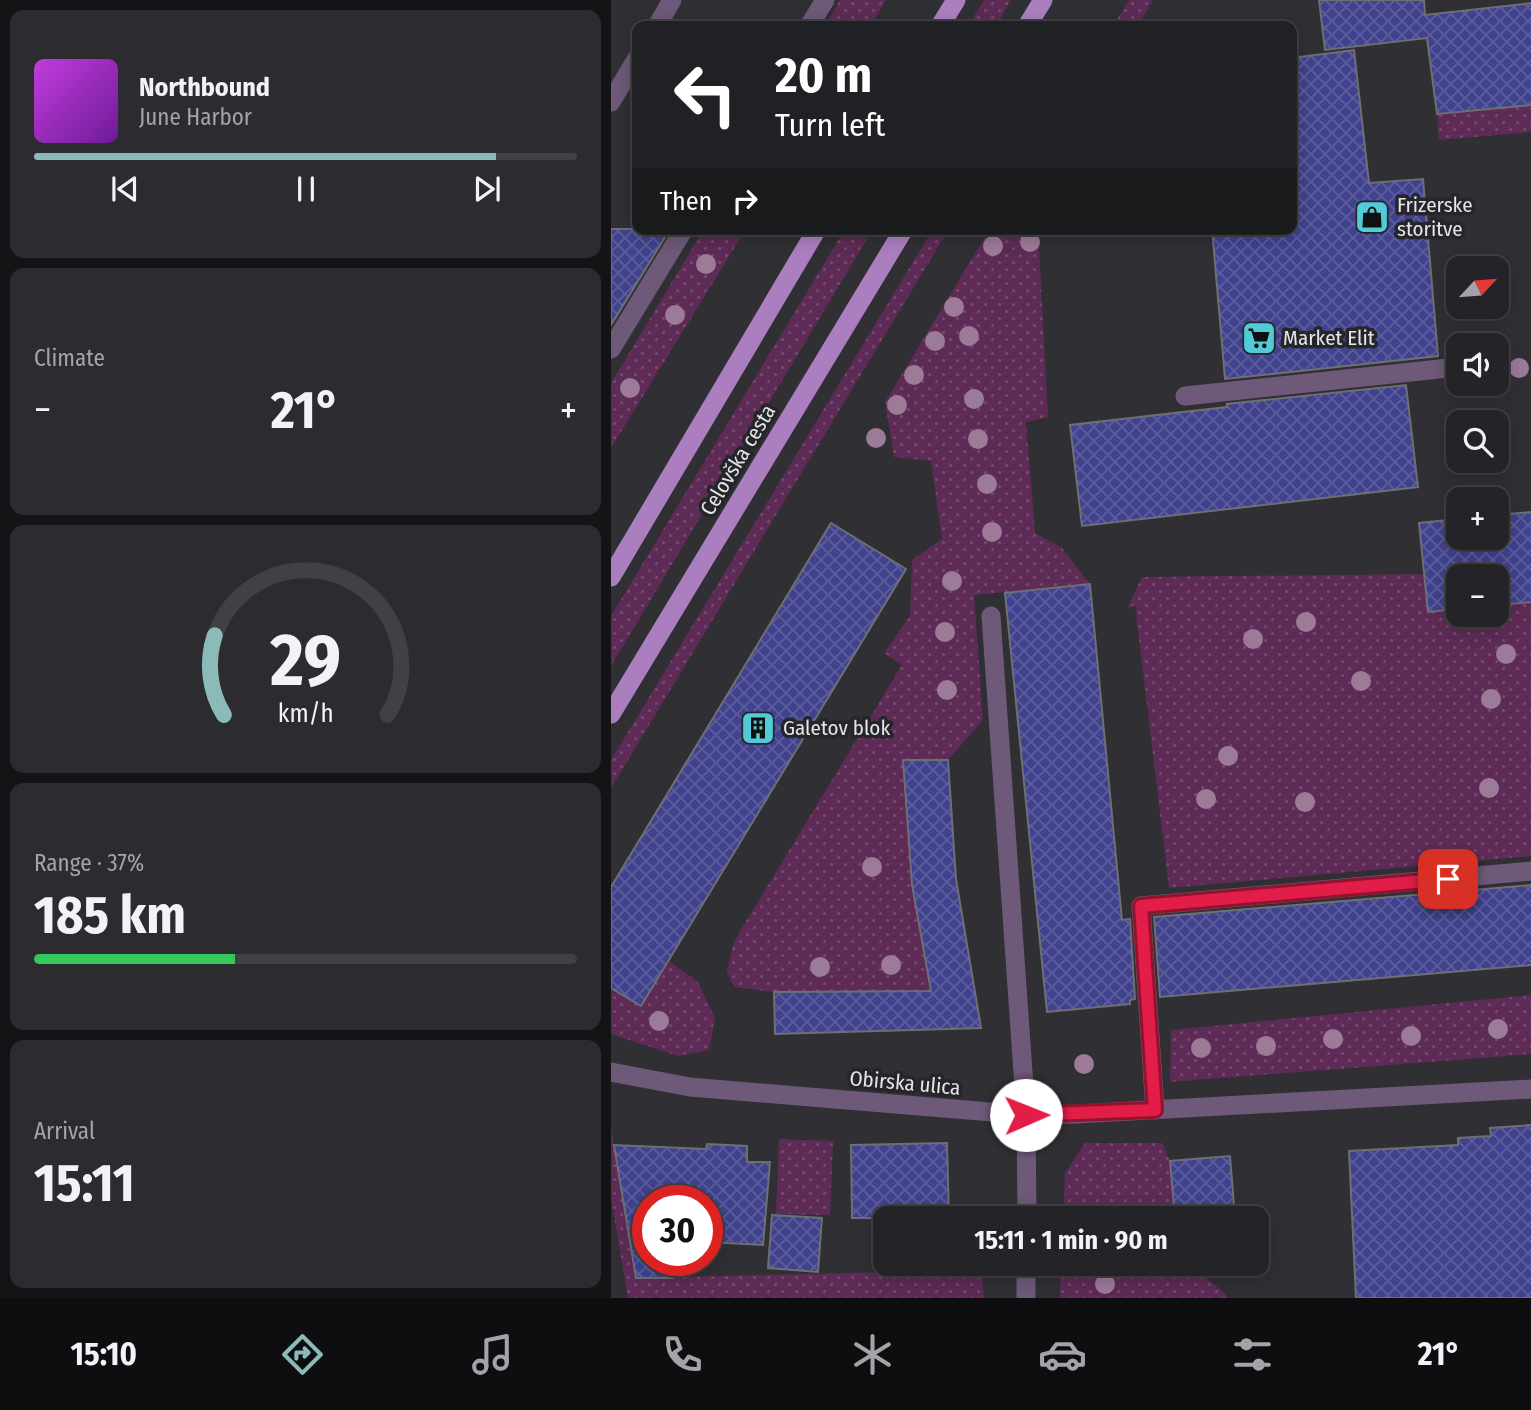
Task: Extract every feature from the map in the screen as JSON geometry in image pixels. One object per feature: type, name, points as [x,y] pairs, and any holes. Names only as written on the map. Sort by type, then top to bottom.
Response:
[{"type":"main road","points":[[943,21],[956,0]]},
{"type":"main road","points":[[1030,21],[1043,0]]},
{"type":"main road","points":[[611,577],[813,235]]},
{"type":"main road","name":"Celovška cesta","points":[[611,714],[900,235]]},
{"type":"street","points":[[660,21],[672,0]]},
{"type":"street","points":[[812,21],[825,0]]},
{"type":"street","points":[[611,102],[632,66]]},
{"type":"street","points":[[611,349],[681,235]]},
{"type":"street","points":[[1185,396],[1446,367]]},
{"type":"street","points":[[991,616],[1026,1115],[1027,1206]]},
{"type":"street","points":[[1155,1110],[1141,906],[1531,871]]},
{"type":"street","name":"Obirska ulica","points":[[611,1072],[690,1087],[1026,1115],[1531,1088]]},
{"type":"street","points":[[1026,1276],[1026,1298]]},
{"type":"shaded area","points":[[840,0],[886,0],[873,21],[828,21]]},
{"type":"shaded area","points":[[984,0],[1011,0],[999,21],[971,21]]},
{"type":"shaded area","points":[[1129,0],[1153,0],[1141,21],[1116,21]]},
{"type":"shaded area","points":[[1531,105],[1531,132],[1439,140],[1437,114]]},
{"type":"shaded area","points":[[700,235],[742,235],[611,448],[611,383]]},
{"type":"shaded area","points":[[841,235],[869,235],[611,666],[611,616]]},
{"type":"shaded area","points":[[929,235],[945,235],[611,788],[611,760]]},
{"type":"shaded area","points":[[986,235],[1038,235],[1048,417],[1026,422],[1035,533],[1062,548],[1090,584],[974,595],[983,720],[948,760],[903,761],[931,991],[774,992],[734,987],[727,972],[734,941],[902,665],[884,653],[910,616],[912,560],[942,539],[931,461],[894,457],[885,402]]},
{"type":"shaded area","points":[[1425,574],[1446,596],[1446,627],[1509,627],[1509,604],[1531,602],[1531,856],[1169,888],[1135,605],[1127,609],[1142,577]]},
{"type":"shaded area","points":[[669,961],[698,982],[715,1018],[709,1050],[678,1056],[611,1034],[611,988],[641,1006]]},
{"type":"shaded area","points":[[1531,995],[1531,1054],[1170,1082],[1171,1030]]},
{"type":"shaded area","points":[[611,1128],[632,1249],[632,1276],[873,1273],[873,1276],[982,1276],[984,1298],[628,1298],[611,1199]]},
{"type":"shaded area","points":[[779,1139],[833,1141],[830,1215],[776,1214]]},
{"type":"shaded area","points":[[1085,1143],[1162,1143],[1170,1161],[1174,1206],[1064,1206],[1065,1173]]},
{"type":"shaded area","points":[[1061,1276],[1204,1276],[1227,1295],[1227,1298],[1060,1298]]},
{"type":"building","points":[[1319,0],[1424,0],[1425,15],[1532,3],[1532,105],[1437,114],[1427,38],[1325,50]]},
{"type":"building","points":[[1354,50],[1369,183],[1423,179],[1438,356],[1225,379],[1213,235],[1297,235],[1297,57]]},
{"type":"building","points":[[611,229],[632,229],[632,235],[666,235],[611,325]]},
{"type":"building","points":[[1406,385],[1418,487],[1082,526],[1070,425],[1227,407],[1227,404]]},
{"type":"building","points":[[1532,512],[1532,602],[1509,604],[1509,564],[1446,564],[1446,610],[1428,612],[1419,523],[1446,520],[1446,550],[1509,550],[1509,514]]},
{"type":"building","name":"Galetov blok","points":[[831,523],[906,569],[641,1006],[611,988],[611,887]]},
{"type":"building","points":[[1090,584],[1122,920],[1130,919],[1135,999],[1130,1000],[1130,1004],[1047,1012],[1005,593]]},
{"type":"building","points":[[903,760],[948,760],[956,879],[981,1028],[775,1034],[774,992],[931,991],[912,885]]},
{"type":"building","points":[[1532,885],[1532,965],[1160,997],[1154,917]]},
{"type":"building","points":[[1532,1125],[1532,1298],[1356,1298],[1349,1151],[1458,1145],[1458,1138],[1491,1136],[1490,1128]]},
{"type":"building","points":[[947,1143],[949,1206],[873,1206],[873,1218],[852,1218],[851,1145]]},
{"type":"building","points":[[707,1144],[747,1146],[747,1162],[770,1162],[763,1245],[723,1243],[723,1185],[632,1185],[632,1254],[614,1145],[706,1149]]},
{"type":"building","points":[[1230,1156],[1234,1206],[1174,1206],[1170,1161]]},
{"type":"building","points":[[772,1215],[822,1218],[818,1272],[768,1268]]},
{"type":"building","points":[[636,1276],[673,1276],[673,1278]]},
{"type":"place","name":"Frizerske storitve","points":[[1372,217]]},
{"type":"place","name":"Market Elit","points":[[1259,338]]},
{"type":"place","name":"Galetov blok","points":[[758,728]]},
{"type":"route","points":[[1026,1115],[1155,1110],[1141,906],[1448,879]]}]
